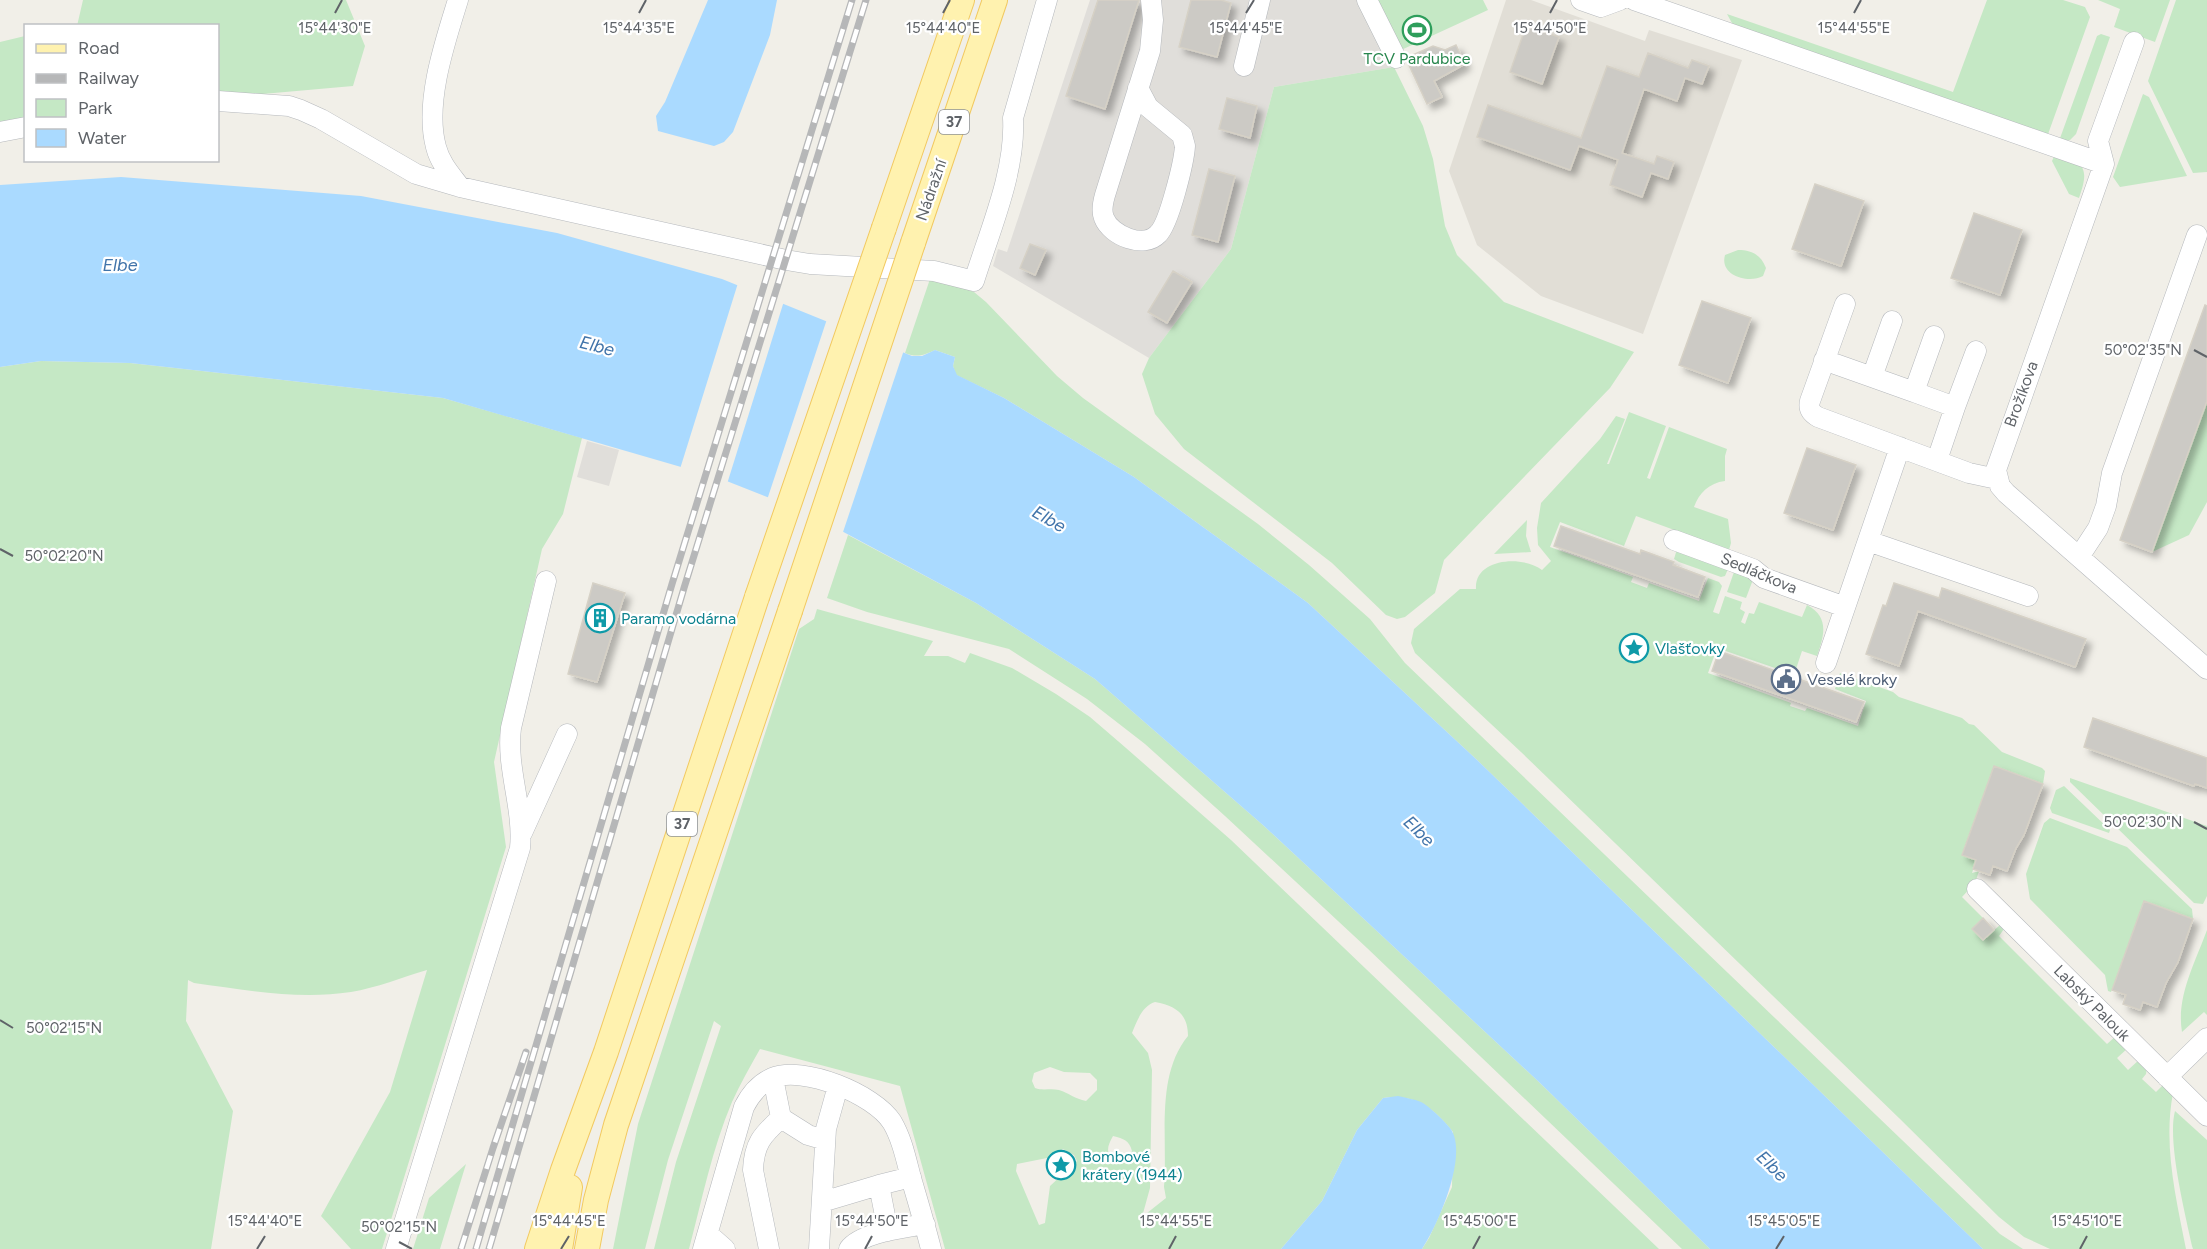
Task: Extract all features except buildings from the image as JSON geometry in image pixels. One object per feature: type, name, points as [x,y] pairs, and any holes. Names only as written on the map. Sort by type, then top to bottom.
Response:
[{"type":"main road","name":"Nádražní","points":[[606,1052],[757,597],[962,0]]},
{"type":"main road","name":"Nádražní","points":[[587,1249],[596,1200],[616,1125],[995,0]]},
{"type":"main road","points":[[537,1249],[606,1052]]},
{"type":"main road","name":"37","points":[[560,1249],[573,1175],[606,1052]]},
{"type":"street","points":[[458,0],[437,74],[433,123],[436,148],[444,165],[460,187]]},
{"type":"street","points":[[219,102],[289,106],[301,110],[321,118],[416,174],[460,187],[786,260],[810,264],[934,271],[974,281],[998,209],[1012,152],[1013,118],[1047,0]]},
{"type":"street","points":[[1138,88],[1148,108],[1182,135],[1185,146],[1164,226],[1155,237],[1147,240],[1130,238],[1113,230],[1102,211],[1105,195],[1138,88],[1150,51],[1153,20],[1150,0]]},
{"type":"street","points":[[1244,66],[1260,0]]},
{"type":"street","points":[[1367,0],[1396,58]]},
{"type":"street","points":[[1581,0],[1601,7],[1620,0]]},
{"type":"street","points":[[1634,0],[2104,164]]},
{"type":"street","name":"Brožíkova","points":[[1988,477],[1995,470],[2104,164],[2098,141],[2134,42]]},
{"type":"street","points":[[0,132],[24,127]]},
{"type":"street","points":[[2079,556],[2095,534],[2106,506],[2112,473],[2197,235]]},
{"type":"street","points":[[1845,304],[1810,401],[1810,410],[1818,417],[1988,477],[2207,669]]},
{"type":"street","points":[[1872,377],[1892,321]]},
{"type":"street","points":[[1914,392],[1934,336]]},
{"type":"street","points":[[1937,460],[1976,351]]},
{"type":"street","points":[[1824,360],[1955,407]]},
{"type":"street","points":[[1826,663],[1899,447]]},
{"type":"street","name":"Sedláčkova","points":[[1674,540],[1753,569],[1764,578],[1845,607]]},
{"type":"street","points":[[1868,541],[2028,596]]},
{"type":"street","points":[[521,835],[509,744],[546,581]]},
{"type":"street","points":[[396,1249],[515,867],[521,835],[567,734]]},
{"type":"street","name":"Labský Palouk","points":[[1977,889],[2207,1116]]},
{"type":"street","points":[[2168,1077],[2205,1045]]},
{"type":"street","points":[[725,1249],[706,1242],[749,1097],[764,1083],[784,1075],[806,1076],[859,1093],[872,1101],[890,1119],[901,1142],[931,1249]]},
{"type":"street","points":[[773,1078],[781,1118],[808,1135],[825,1140]]},
{"type":"street","points":[[819,1249],[825,1140],[838,1086]]},
{"type":"street","points":[[769,1249],[753,1170],[754,1157],[766,1131],[781,1118]]},
{"type":"street","points":[[735,1140],[754,1157]]},
{"type":"street","points":[[822,1202],[911,1177]]},
{"type":"street","points":[[879,1185],[881,1238]]},
{"type":"street","points":[[849,1249],[861,1240],[881,1238],[925,1224]]},
{"type":"shaded area","points":[[1090,0],[1361,0],[1394,67],[1274,87],[1231,249],[1149,358],[993,266],[998,249],[1007,252]]},
{"type":"shaded area","points":[[1506,0],[1531,0],[1645,41],[1649,30],[1742,60],[1643,334],[1541,296],[1477,245],[1449,171]]},
{"type":"shaded area","points":[[587,441],[619,450],[609,486],[577,477]]},
{"type":"green space","points":[[83,0],[346,0],[365,46],[353,86],[219,98],[219,24],[77,24]]},
{"type":"green space","name":"TCV Pardubice","points":[[1376,0],[1483,0],[1488,10],[1399,51]]},
{"type":"green space","points":[[1987,0],[2063,0],[2085,7],[2090,17],[2047,137],[1733,25],[1727,14],[1953,92]]},
{"type":"green space","points":[[2098,0],[2170,0],[2155,42],[2114,27],[2120,9]]},
{"type":"green space","points":[[2176,0],[2207,0],[2207,172],[2193,173],[2148,81]]},
{"type":"green space","points":[[2101,34],[2110,37],[2076,134],[2070,140],[2059,141],[2097,36]]},
{"type":"green space","points":[[24,36],[24,122],[0,128],[0,42]]},
{"type":"green space","points":[[1394,67],[1423,126],[1433,159],[1445,226],[1457,255],[1504,302],[1634,352],[1610,388],[1444,560],[1435,593],[1405,617],[1397,619],[1386,615],[1332,563],[1184,449],[1155,414],[1142,374],[1149,358],[1231,249],[1274,87]]},
{"type":"green space","points":[[2143,94],[2149,97],[2187,176],[2120,187],[2113,177]]},
{"type":"green space","points":[[2057,150],[2079,163],[2082,168],[2084,179],[2079,198],[2069,194],[2052,161]]},
{"type":"green space","points":[[1738,250],[1752,252],[1759,257],[1766,268],[1763,276],[1743,278],[1736,276],[1726,268],[1725,255]]},
{"type":"green space","points":[[931,276],[974,292],[1057,376],[1083,398],[1258,524],[1370,619],[1405,663],[2000,1234],[2023,1249],[1983,1249],[1476,759],[1308,603],[1134,477],[1004,398],[956,375],[953,366],[955,357],[935,350],[920,355],[905,353]]},
{"type":"green space","points":[[41,361],[130,363],[443,398],[582,438],[563,514],[542,549],[494,762],[506,847],[382,1249],[351,1249],[321,1216],[390,1092],[427,970],[370,988],[311,995],[272,993],[194,983],[188,980],[186,1021],[233,1111],[211,1249],[0,1249],[0,367]]},
{"type":"green space","points":[[2207,401],[2207,502],[2189,535],[2152,552]]},
{"type":"green space","points":[[1629,412],[1666,426],[1647,478],[1650,479],[1669,427],[1727,449],[1725,481],[1705,490],[1694,507],[1728,519],[1731,543],[1729,550],[1636,516],[1624,546],[1560,522],[1550,547],[1633,577],[1631,582],[1647,588],[1649,583],[1699,601],[1708,578],[1719,582],[1722,586],[1713,612],[1719,614],[1725,596],[1742,602],[1740,609],[1745,612],[1741,622],[1745,624],[1749,613],[1754,614],[1759,602],[1802,617],[1807,605],[1819,615],[1822,621],[1822,641],[1817,656],[1802,651],[1796,669],[1787,665],[1784,671],[1717,648],[1708,673],[1791,703],[1790,706],[1805,711],[1807,708],[1858,726],[1866,701],[1835,689],[1840,673],[1893,692],[1899,697],[1962,718],[1974,725],[2002,752],[2045,771],[2043,784],[1994,766],[1962,854],[1976,860],[1972,873],[1979,871],[1975,883],[1962,897],[1983,918],[1972,929],[1983,940],[2000,925],[2004,929],[1999,936],[2107,1044],[2116,1036],[2128,1048],[2117,1058],[2128,1070],[2140,1059],[2147,1067],[2142,1079],[2156,1092],[2164,1084],[2173,1093],[2169,1132],[2170,1152],[2186,1249],[2050,1249],[2024,1237],[1999,1217],[1521,752],[1415,653],[1411,643],[1414,629],[1460,589],[1476,589],[1477,579],[1491,565],[1501,562],[1523,562],[1542,570],[1551,561],[1538,545],[1537,528],[1541,503],[1600,439],[1616,416],[1625,419],[1607,464],[1609,464]]},
{"type":"green space","points":[[1527,520],[1526,536],[1531,552],[1494,554]]},
{"type":"green space","points":[[848,535],[976,603],[1095,679],[1264,826],[1540,1083],[1710,1249],[1682,1249],[1367,948],[1225,816],[1145,744],[1087,699],[1009,649],[867,612],[827,598]]},
{"type":"green space","points":[[1677,549],[1728,569],[1725,576],[1721,577],[1679,562],[1674,559]]},
{"type":"green space","points":[[1734,572],[1754,577],[1746,598],[1727,592]]},
{"type":"green space","points":[[817,609],[933,641],[924,656],[948,656],[965,663],[970,653],[1012,668],[1090,717],[1231,840],[1659,1249],[1422,1249],[1452,1187],[1453,1132],[1431,1109],[1414,1100],[1394,1097],[1383,1098],[1357,1130],[1322,1201],[1281,1249],[945,1249],[900,1086],[760,1049],[738,1089],[725,1120],[689,1249],[654,1249],[676,1162],[721,1026],[714,1021],[668,1160],[645,1249],[613,1249],[638,1124],[799,629],[814,619]],"holes":[[[1155,1002],[1179,1012],[1186,1022],[1188,1036],[1178,1052],[1167,1089],[1164,1187],[1166,1198],[1142,1217],[1150,1188],[1152,1070],[1148,1053],[1132,1033],[1140,1014]],[[1050,1067],[1064,1072],[1090,1073],[1097,1080],[1097,1090],[1086,1101],[1059,1090],[1038,1089],[1032,1081],[1034,1073]],[[1113,1136],[1128,1142],[1132,1151],[1127,1160],[1116,1164],[1108,1151]],[[1063,1149],[1074,1155],[1077,1161],[1050,1186],[1045,1223],[1039,1225],[1016,1171],[1017,1164],[1052,1157]]]},
{"type":"green space","points":[[2070,778],[2207,826],[2207,896],[2203,904],[2194,903],[2070,782]]},
{"type":"green space","points":[[2064,786],[2110,830],[2109,833],[2052,813],[2050,808],[2056,790]]},
{"type":"green space","points":[[2050,818],[2127,847],[2192,909],[2193,919],[2144,902],[2111,992],[2108,991],[2105,975],[2030,899],[2026,874],[2044,823]]},
{"type":"green space","points":[[2207,930],[2207,1015],[2204,1012],[2182,1032],[2184,993]]},
{"type":"green space","points":[[2175,1111],[2207,1140],[2207,1249],[2193,1249],[2192,1246],[2175,1158],[2173,1124]]},
{"type":"green space","points":[[466,1164],[440,1249],[413,1249],[429,1198]]},
{"type":"water","points":[[708,0],[777,0],[770,35],[733,132],[724,142],[714,146],[658,131],[656,116],[665,102]]},
{"type":"water","name":"Elbe","points":[[121,177],[361,196],[557,233],[722,279],[912,356],[922,356],[935,350],[955,357],[953,366],[957,375],[1004,398],[1134,477],[1308,603],[1476,759],[1983,1249],[1710,1249],[1540,1083],[1264,826],[1095,679],[976,603],[808,513],[719,478],[443,398],[130,363],[41,361],[0,367],[0,185]]},
{"type":"water","points":[[1398,1096],[1418,1101],[1428,1107],[1450,1128],[1456,1143],[1456,1157],[1449,1191],[1436,1224],[1422,1249],[1281,1249],[1322,1201],[1357,1130],[1383,1098]]},
{"type":"pier","points":[[738,283],[784,301],[727,484],[680,469]]},
{"type":"pier","points":[[827,319],[904,350],[842,535],[807,516],[767,500]]},
{"type":"railway","points":[[476,1249],[672,584],[852,0]]},
{"type":"railway","points":[[489,1249],[684,588],[866,0]]},
{"type":"railway","points":[[461,1249],[526,1052]]},
{"type":"place","name":"TCV Pardubice","points":[[1417,30]]},
{"type":"place","name":"Paramo vodárna","points":[[600,618]]},
{"type":"place","name":"Vlašťovky","points":[[1634,648]]},
{"type":"place","name":"Veselé kroky","points":[[1786,679]]},
{"type":"place","name":"Bombové krátery (1944)","points":[[1061,1165]]}]
